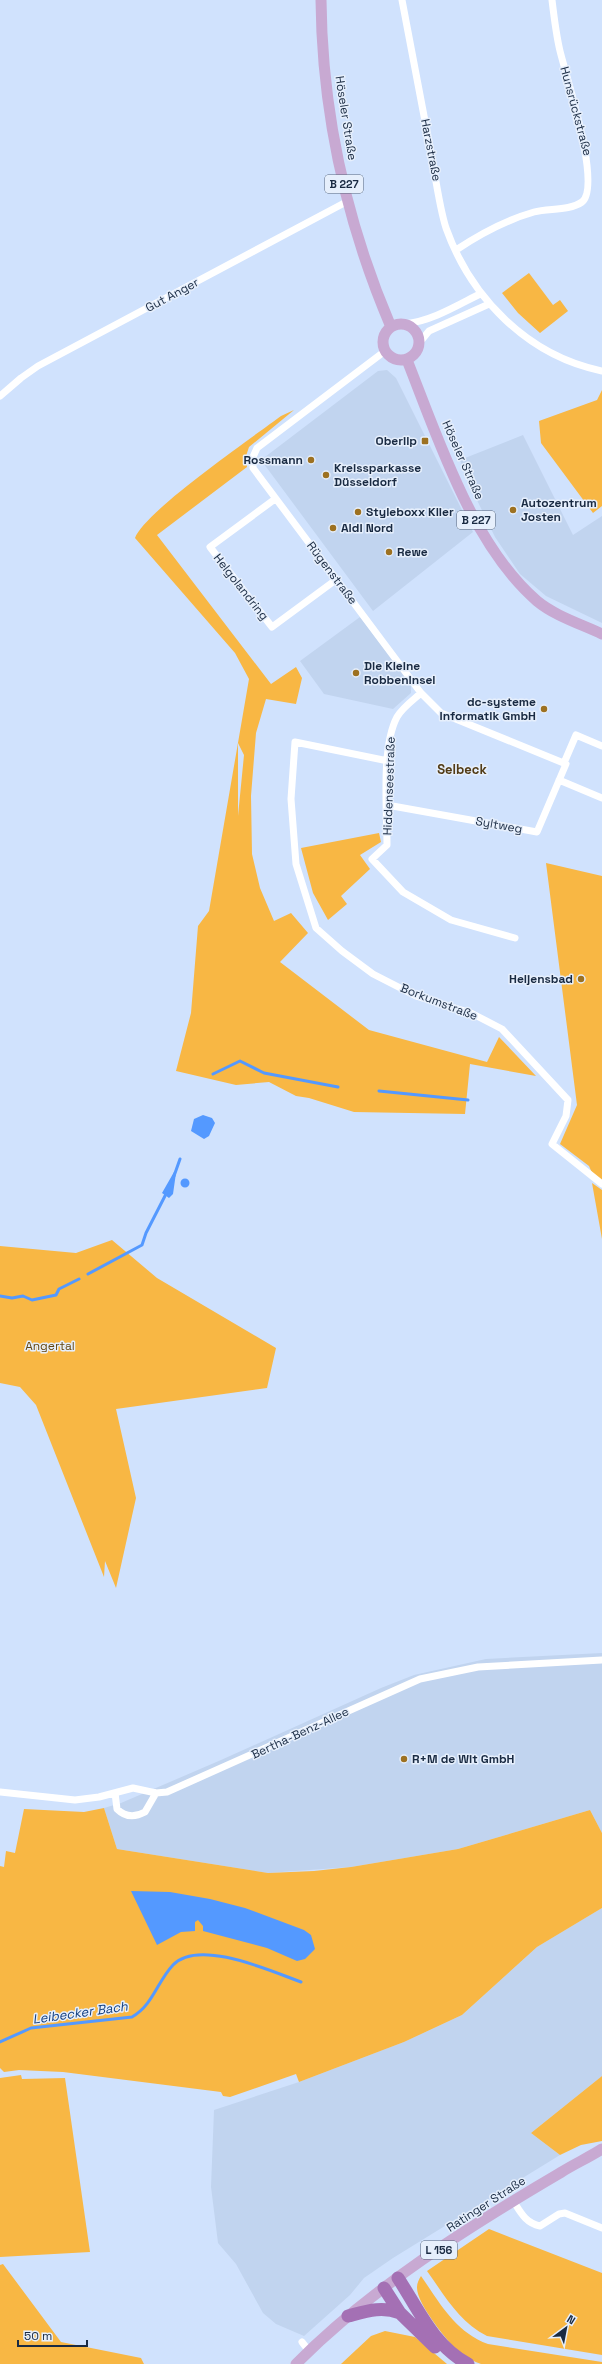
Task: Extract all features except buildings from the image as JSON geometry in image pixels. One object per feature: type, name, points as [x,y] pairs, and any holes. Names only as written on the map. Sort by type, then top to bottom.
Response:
[{"type":"highway","points":[[398,2278],[433,2334],[446,2349],[468,2364]]},
{"type":"highway","points":[[384,2288],[400,2313],[439,2350],[458,2364]]},
{"type":"highway","points":[[348,2316],[376,2309],[389,2309],[400,2313]]},
{"type":"main road","name":"Höseler Straße","points":[[321,0],[321,34],[330,114],[348,201],[368,269],[392,327]]},
{"type":"main road","points":[[405,324],[414,329],[420,342],[417,352],[407,360],[394,359],[385,351],[384,337],[392,327],[405,324]]},
{"type":"main road","name":"Höseler Straße","points":[[407,360],[449,466],[468,504],[513,578],[538,602],[557,614],[602,634]]},
{"type":"main road","name":"Ratinger Straße","points":[[296,2364],[306,2347],[398,2278],[560,2172],[602,2149]]},
{"type":"street","name":"Harzstraße","points":[[402,0],[446,227],[467,274],[484,299],[513,326],[551,352],[573,362],[602,371]]},
{"type":"street","name":"Hunsrückstraße","points":[[456,250],[475,237],[514,218],[537,211],[568,207],[582,202],[588,196],[591,180],[589,160],[582,126],[555,32],[552,0]]},
{"type":"street","name":"Gut Anger","points":[[0,396],[20,378],[38,366],[348,201]]},
{"type":"street","points":[[405,324],[417,322],[484,299]]},
{"type":"street","points":[[420,342],[429,331],[484,299]]},
{"type":"street","name":"Rügenstraße","points":[[385,351],[257,448],[253,458],[253,468],[421,693],[441,714],[565,763]]},
{"type":"street","name":"Helgolandring","points":[[275,499],[210,547],[272,628],[336,580]]},
{"type":"street","name":"Hiddenseestraße","points":[[421,693],[398,716],[391,731],[388,761],[387,845],[372,859],[403,892],[451,920],[515,938]]},
{"type":"street","name":"Syltweg","points":[[388,805],[537,832],[576,735],[602,746]]},
{"type":"street","name":"Borkumstraße","points":[[388,761],[295,742],[291,799],[296,864],[316,928],[342,951],[373,974],[416,996],[471,1013],[502,1028],[568,1100],[566,1116],[552,1144],[602,1184]]},
{"type":"street","points":[[559,780],[602,798]]},
{"type":"street","name":"Bertha-Benz-Allee","points":[[0,1792],[75,1800],[115,1793],[133,1788],[156,1793],[167,1792],[420,1679],[478,1667],[602,1660]]},
{"type":"street","points":[[115,1793],[117,1809],[123,1814],[130,1816],[145,1812],[156,1793]]},
{"type":"street","points":[[514,2202],[522,2214],[534,2225],[540,2226],[559,2214],[565,2213],[602,2228]]},
{"type":"shaded area","points":[[387,370],[396,378],[473,532],[373,611],[261,460],[378,371]]},
{"type":"shaded area","points":[[523,435],[573,535],[602,516],[602,623],[546,596],[520,574],[495,537],[475,496],[460,460]]},
{"type":"shaded area","name":"Die Kleine Robbeninsel","points":[[360,617],[411,684],[411,693],[393,709],[324,694],[300,661]]},
{"type":"shaded area","points":[[602,1653],[602,1833],[590,1810],[458,1849],[351,1867],[268,1873],[117,1849],[104,1808],[121,1803],[221,1760],[381,1688],[414,1675],[486,1659]]},
{"type":"shaded area","points":[[602,1908],[602,2076],[531,2133],[560,2155],[393,2258],[364,2278],[350,2295],[304,2336],[276,2324],[263,2313],[236,2264],[218,2243],[211,2187],[214,2110],[299,2082],[404,2042],[462,2015],[537,1947]]},
{"type":"green space","points":[[529,273],[553,305],[560,300],[568,311],[540,333],[518,313],[502,293]]},
{"type":"green space","points":[[602,390],[602,506],[593,513],[541,443],[539,421],[597,400]]},
{"type":"green space","points":[[294,410],[249,447],[246,456],[247,467],[157,535],[271,684],[296,667],[302,678],[296,704],[266,699],[256,733],[251,796],[252,854],[260,888],[274,921],[291,913],[308,933],[280,962],[369,1030],[487,1062],[499,1037],[536,1076],[470,1064],[465,1114],[354,1112],[309,1098],[296,1096],[269,1082],[236,1085],[176,1071],[191,1013],[198,926],[209,911],[249,679],[235,653],[135,538],[143,526],[158,510],[178,493],[281,416]],"holes":[[[238,743],[244,755],[238,816]]]},
{"type":"green space","points":[[379,833],[381,842],[360,855],[370,869],[341,896],[347,904],[328,920],[313,893],[301,848]]},
{"type":"green space","name":"Heljensbad","points":[[546,863],[602,876],[602,1181],[593,1175],[589,1166],[560,1144],[577,1105]]},
{"type":"green space","points":[[592,1183],[602,1190],[602,1239]]},
{"type":"green space","name":"Angertal","points":[[112,1240],[157,1278],[276,1348],[267,1388],[116,1409],[136,1498],[116,1588],[105,1561],[104,1577],[36,1405],[20,1387],[0,1383],[0,1246],[76,1253]]},
{"type":"green space","points":[[104,1808],[117,1849],[268,1873],[314,1871],[351,1867],[458,1849],[590,1810],[602,1833],[602,1908],[537,1947],[462,2015],[404,2042],[299,2082],[296,2074],[230,2097],[223,2096],[221,2092],[63,2072],[19,2070],[4,2072],[0,2068],[0,1866],[4,1867],[6,1851],[15,1853],[24,1809],[84,1812]]},
{"type":"green space","points":[[21,2075],[22,2079],[65,2078],[90,2252],[0,2257],[0,2078]]},
{"type":"green space","points":[[602,2076],[602,2141],[581,2145],[560,2155],[531,2133]]},
{"type":"green space","points":[[489,2229],[602,2273],[602,2355],[487,2336],[460,2316],[427,2271]]},
{"type":"green space","points":[[3,2264],[61,2342],[141,2358],[144,2364],[0,2364],[0,2265]]},
{"type":"green space","points":[[421,2276],[449,2316],[476,2339],[488,2344],[602,2362],[602,2364],[481,2364],[468,2359],[449,2342],[427,2313],[418,2294],[417,2286]]},
{"type":"green space","points":[[385,2331],[415,2337],[447,2364],[341,2364],[371,2336]]},
{"type":"water","points":[[203,1115],[212,1118],[215,1123],[209,1136],[204,1139],[191,1131],[194,1119]]},
{"type":"water","points":[[174,1172],[176,1173],[173,1194],[169,1198],[162,1193]]},
{"type":"water","points":[[185,1178],[190,1183],[185,1188],[180,1183]]},
{"type":"water","points":[[131,1891],[170,1892],[210,1899],[245,1908],[304,1930],[311,1935],[315,1949],[305,1959],[297,1961],[267,1948],[203,1931],[203,1926],[198,1920],[195,1922],[195,1931],[181,1932],[157,1945]]},
{"type":"waterway","points":[[213,1074],[240,1061],[264,1073],[338,1087]]},
{"type":"waterway","points":[[379,1091],[468,1100]]},
{"type":"waterway","points":[[174,1176],[180,1159]]},
{"type":"waterway","points":[[88,1274],[142,1245],[146,1233],[167,1192]]},
{"type":"waterway","points":[[0,1296],[12,1298],[23,1296],[32,1300],[56,1295],[59,1289],[79,1279]]},
{"type":"waterway","name":"Leibecker Bach","points":[[0,2042],[31,2028],[132,2017],[150,2000],[173,1965],[184,1958],[199,1955],[235,1959],[301,1982]]},
{"type":"place","name":"Oberilp","points":[[425,441]]},
{"type":"place","name":"Rossmann","points":[[311,460]]},
{"type":"place","name":"Kreissparkasse Düsseldorf","points":[[326,475]]},
{"type":"place","name":"Autozentrum Josten","points":[[513,510]]},
{"type":"place","name":"Styleboxx Klier","points":[[358,512]]},
{"type":"place","name":"Aldi Nord","points":[[333,528]]},
{"type":"place","name":"Rewe","points":[[389,552]]},
{"type":"place","name":"Die Kleine Robbeninsel","points":[[356,673]]},
{"type":"place","name":"dc-systeme Informatik GmbH","points":[[544,709]]},
{"type":"place","name":"Heljensbad","points":[[581,979]]},
{"type":"place","name":"R+M de Wit GmbH","points":[[404,1759]]},
{"type":"district","name":"Selbeck","points":[[462,769]]}]
